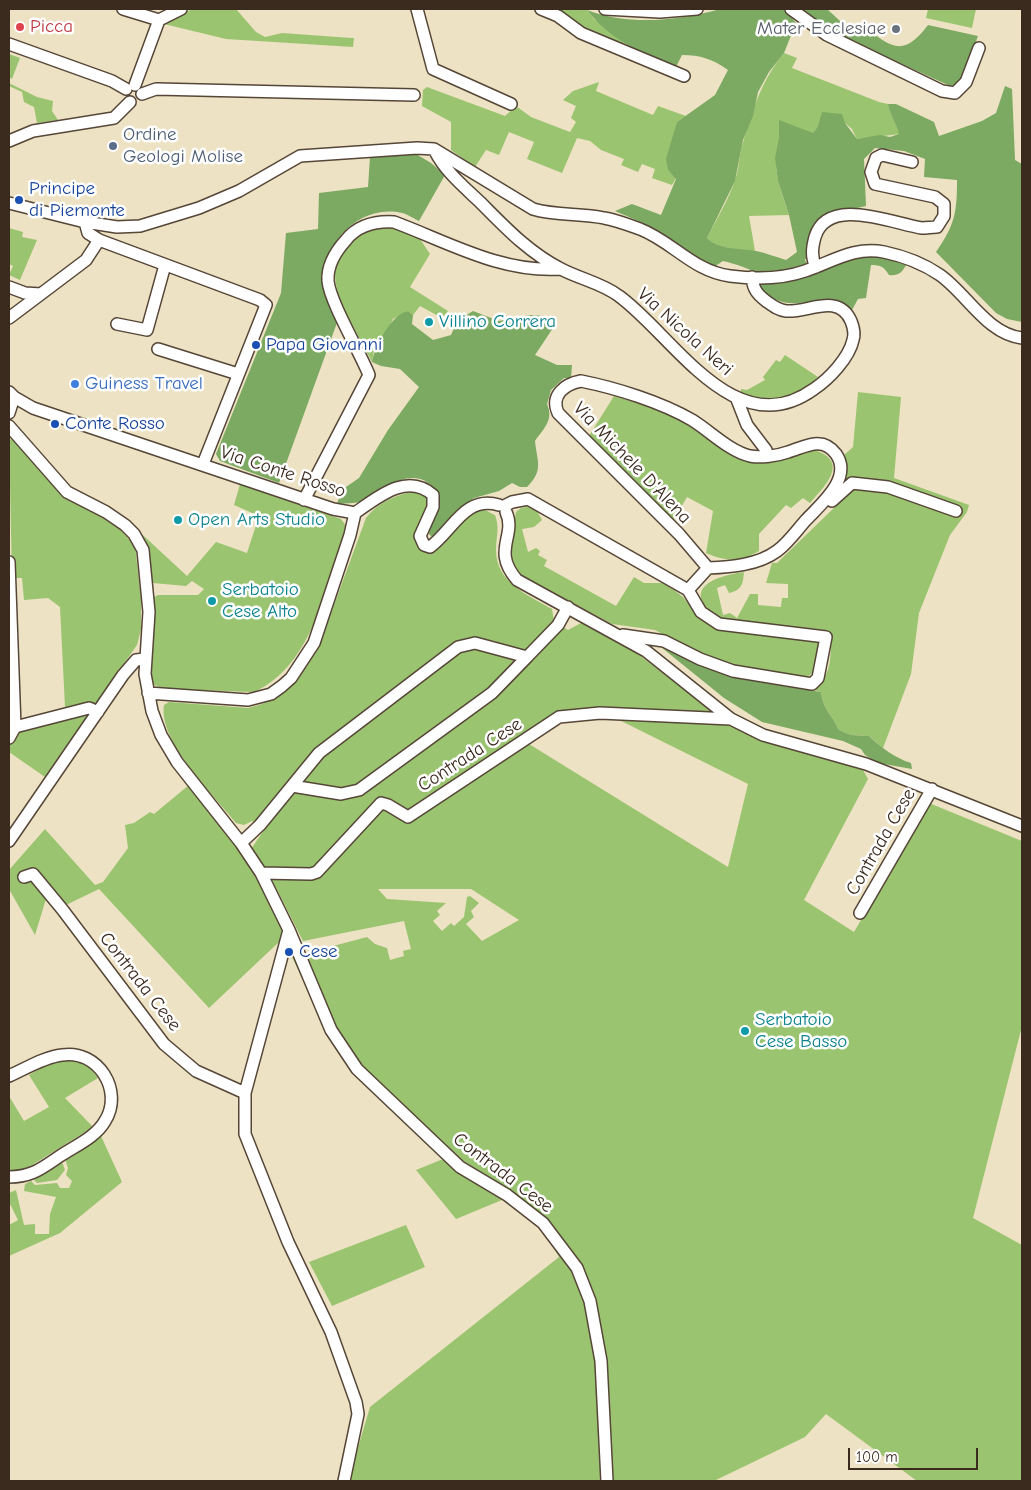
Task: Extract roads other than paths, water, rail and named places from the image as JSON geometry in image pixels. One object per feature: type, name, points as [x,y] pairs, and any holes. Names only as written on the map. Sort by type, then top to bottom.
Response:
[{"type":"street","points":[[123,9],[159,20]]},
{"type":"street","points":[[9,140],[33,131],[114,118],[130,102],[138,101],[134,89],[159,20],[181,9]]},
{"type":"street","points":[[417,9],[433,69],[511,104]]},
{"type":"street","points":[[541,9],[558,16],[581,33],[684,76]]},
{"type":"street","points":[[605,9],[652,12],[697,9]]},
{"type":"street","points":[[791,9],[827,35],[942,91],[955,93],[966,82],[980,48]]},
{"type":"street","points":[[9,44],[134,89],[414,95]]},
{"type":"street","points":[[9,203],[84,222],[117,227],[140,226],[199,208],[240,191],[300,156],[400,148],[434,149],[533,209],[546,213],[604,218],[641,230],[699,267],[730,276],[786,276],[816,267],[837,256],[865,250],[884,252],[913,261],[940,275],[1004,334],[1022,338]]},
{"type":"street","name":"Via Nicola Neri","points":[[434,149],[449,172],[519,242],[560,269],[602,286],[618,295],[642,315],[720,389],[753,404],[768,406],[794,401],[828,378],[848,351],[854,339],[853,326],[850,318],[840,308],[831,305],[820,305],[788,311],[779,309],[760,297],[752,288],[752,277]]},
{"type":"street","points":[[816,267],[812,251],[816,234],[826,222],[846,214],[871,216],[923,228],[937,227],[944,216],[944,204],[935,197],[874,184],[872,172],[876,158],[882,155],[912,162]]},
{"type":"street","points":[[304,500],[369,375],[332,296],[328,282],[332,260],[349,236],[368,224],[378,221],[394,222],[482,258],[543,270],[560,269]]},
{"type":"street","points":[[84,222],[88,233],[100,240],[260,300],[266,305],[203,464]]},
{"type":"street","points":[[9,318],[86,260],[100,240]]},
{"type":"street","points":[[117,324],[147,330],[165,265]]},
{"type":"street","points":[[9,287],[25,293],[41,294]]},
{"type":"street","points":[[158,349],[238,374]]},
{"type":"street","name":"Via Michele D'Alena","points":[[708,568],[679,534],[558,412],[555,406],[558,393],[575,382],[588,382],[661,405],[692,420],[738,452],[751,456],[767,456]]},
{"type":"street","points":[[9,413],[11,394]]},
{"type":"street","name":"Via Conte Rosso","points":[[11,394],[33,408],[203,464],[304,500],[355,513],[397,488],[416,485],[425,488],[433,495],[433,507],[420,536],[424,545],[430,547],[444,536],[451,525],[466,509],[477,503],[491,502],[504,507]]},
{"type":"street","points":[[688,590],[708,568],[732,567],[758,560],[777,551],[820,506],[840,477],[840,464],[836,454],[830,448],[812,442],[787,453],[767,456],[766,450],[747,425],[736,397]]},
{"type":"street","name":"Contrada Cese","points":[[9,426],[67,492],[106,512],[134,534],[143,550],[149,612],[145,659],[148,693],[161,735],[177,762],[241,843],[261,873],[289,930],[330,1030],[357,1069],[460,1168],[507,1195],[543,1223],[577,1268],[590,1301],[601,1361],[607,1481]]},
{"type":"street","points":[[820,506],[828,505],[852,483],[888,487],[956,511]]},
{"type":"street","points":[[619,635],[664,641],[700,659],[733,671],[800,684],[812,684],[818,678],[826,637],[719,624],[700,612],[688,590],[528,499],[512,502],[504,507],[508,521],[504,555],[510,570],[517,580],[646,651],[731,719],[763,735],[866,764],[1022,826]]},
{"type":"street","points":[[148,693],[248,700],[271,694],[282,686],[291,678],[314,644],[350,535],[355,513]]},
{"type":"street","points":[[9,562],[15,727],[9,738]]},
{"type":"street","points":[[292,786],[341,794],[359,790],[492,693],[558,625],[568,607]]},
{"type":"street","points":[[241,843],[260,825],[319,752],[458,647],[475,643],[527,657]]},
{"type":"street","points":[[9,841],[136,660],[145,659]]},
{"type":"street","points":[[15,727],[89,708],[98,712]]},
{"type":"street","name":"Contrada Cese","points":[[261,873],[311,874],[317,872],[381,803],[408,817],[559,717],[600,713],[731,719]]},
{"type":"street","name":"Contrada Cese","points":[[860,913],[932,789]]},
{"type":"street","name":"Contrada Cese","points":[[24,877],[32,874],[62,909],[164,1044],[196,1072],[246,1093]]},
{"type":"street","points":[[289,930],[246,1093],[245,1134],[288,1242],[331,1332],[356,1402],[358,1414],[344,1481]]},
{"type":"street","points":[[9,1076],[48,1058],[62,1054],[74,1055],[96,1064],[104,1073],[110,1085],[112,1100],[108,1116],[95,1133],[29,1176],[9,1177]]},
{"type":"place","name":"Picca","points":[[20,27]]},
{"type":"place","name":"Mater Ecclesiae","points":[[896,29]]},
{"type":"place","name":"Ordine Geologi Molise","points":[[113,146]]},
{"type":"place","name":"Principe di Piemonte","points":[[19,200]]},
{"type":"place","name":"Villino Correra","points":[[429,322]]},
{"type":"place","name":"Papa Giovanni","points":[[256,345]]},
{"type":"place","name":"Guiness Travel","points":[[75,384]]},
{"type":"place","name":"Conte Rosso","points":[[55,424]]},
{"type":"place","name":"Open Arts Studio","points":[[178,520]]},
{"type":"place","name":"Serbatoio Cese Alto","points":[[212,601]]},
{"type":"place","name":"Cese","points":[[289,952]]},
{"type":"place","name":"Serbatoio Cese Basso","points":[[745,1031]]}]
